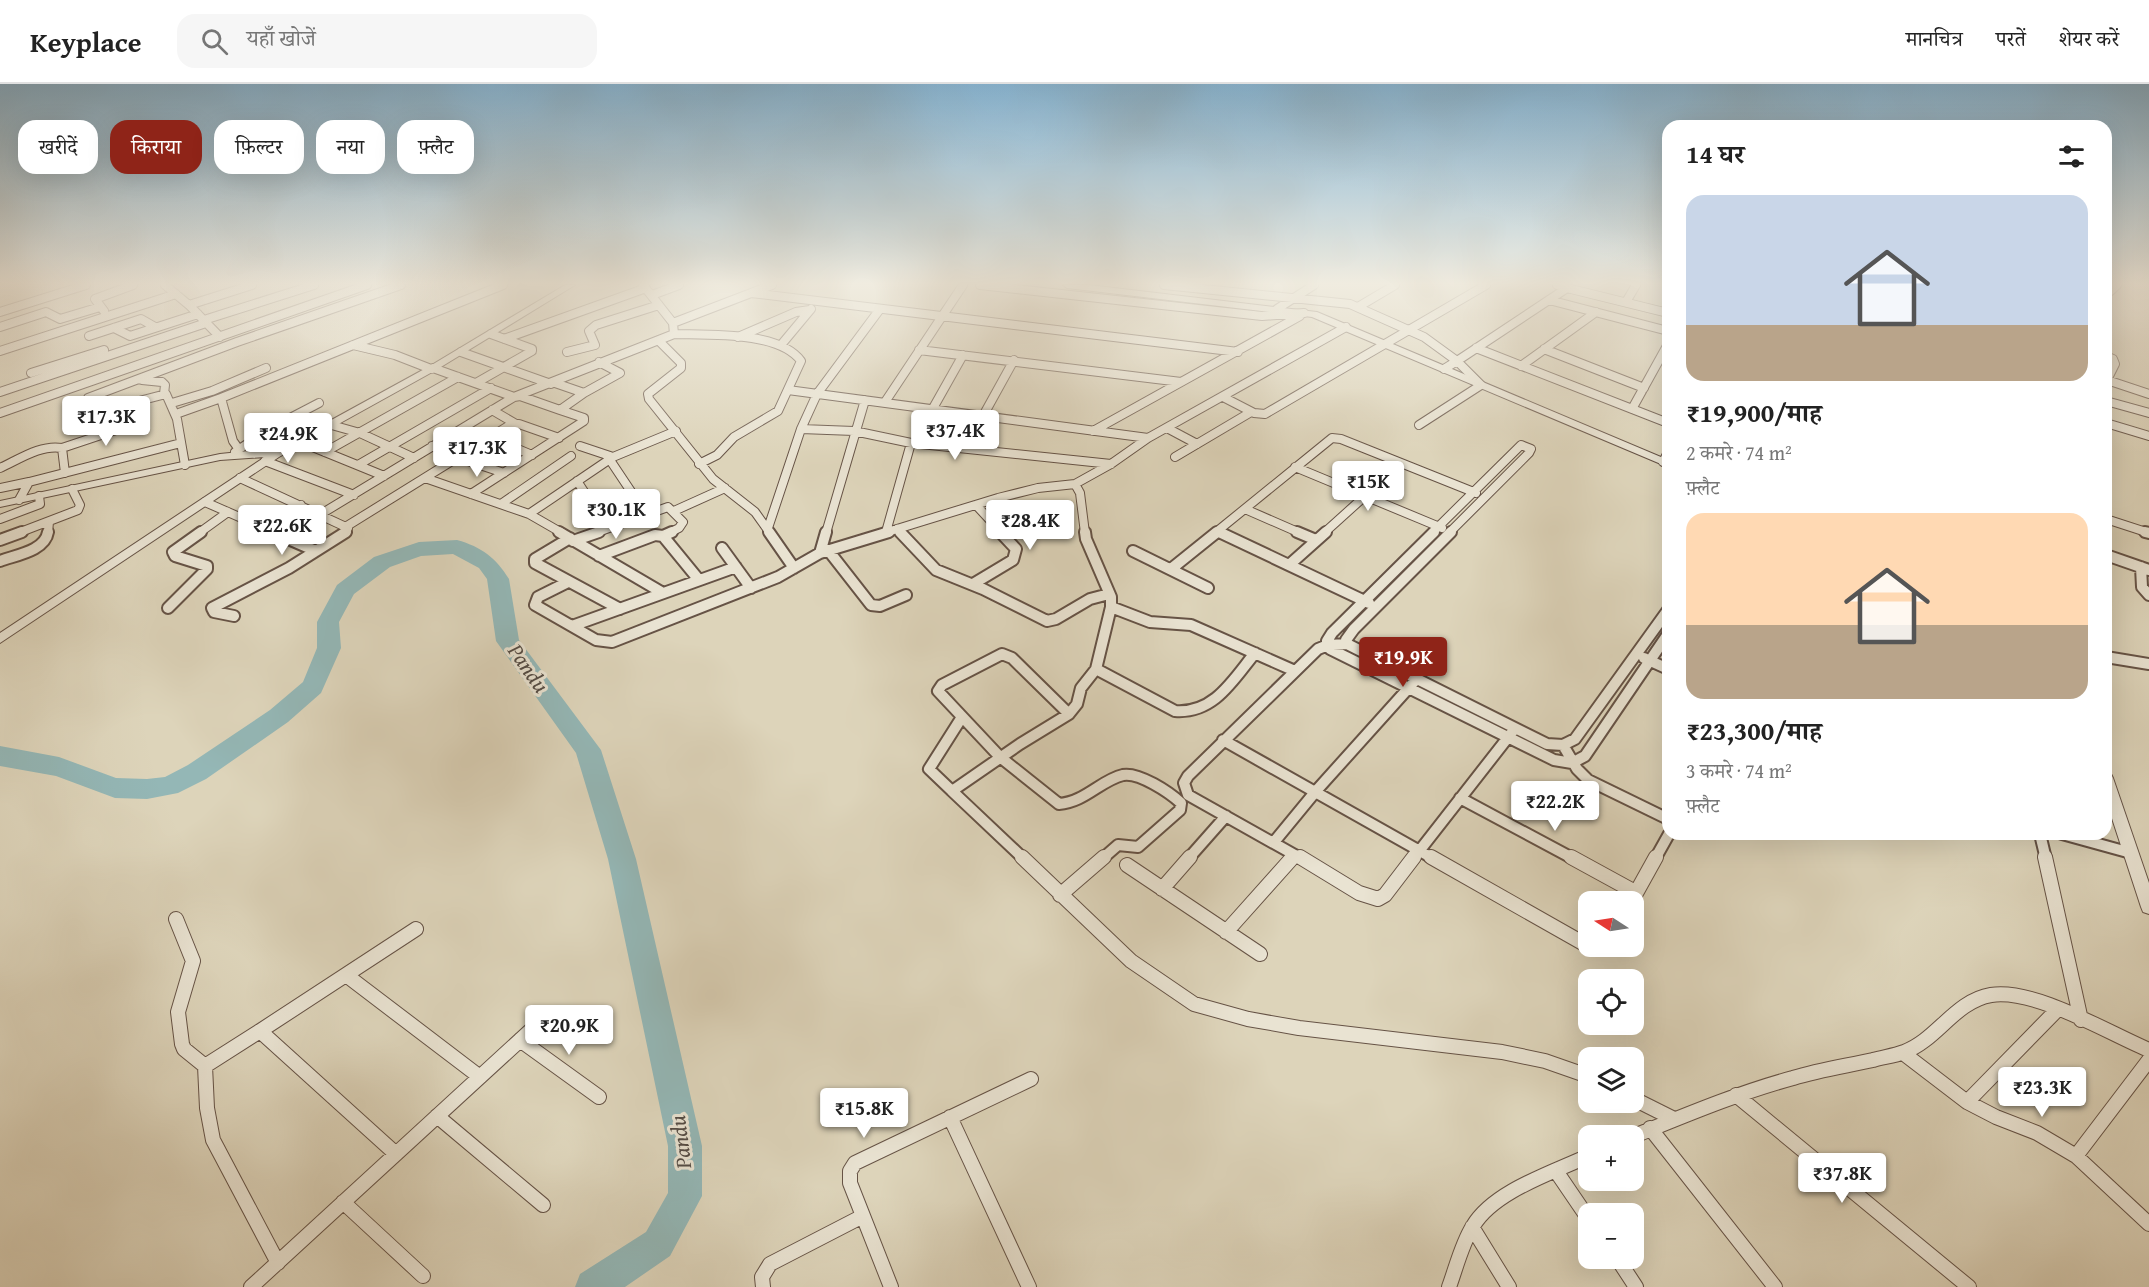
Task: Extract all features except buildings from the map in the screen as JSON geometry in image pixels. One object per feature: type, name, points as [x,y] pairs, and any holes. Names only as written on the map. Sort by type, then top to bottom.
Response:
[{"type":"street","points":[[4,350],[31,341]]},
{"type":"street","points":[[94,341],[118,373]]},
{"type":"street","points":[[0,392],[148,341]]},
{"type":"street","points":[[0,413],[208,341]]},
{"type":"street","points":[[164,394],[112,408],[90,401],[88,398],[239,341]]},
{"type":"street","points":[[176,414],[363,341]]},
{"type":"street","points":[[0,639],[270,458],[479,341]]},
{"type":"street","points":[[476,383],[532,349],[510,341]]},
{"type":"street","points":[[567,351],[595,345],[593,341]]},
{"type":"street","points":[[321,514],[514,397],[553,383],[599,362],[658,341]]},
{"type":"street","points":[[658,341],[681,363],[681,368],[654,387],[648,394],[649,399],[676,431],[699,464],[755,512],[794,568]]},
{"type":"street","points":[[699,464],[717,455],[734,437],[778,411],[783,405],[801,362],[794,352],[781,345],[760,341]]},
{"type":"street","points":[[781,345],[784,341]]},
{"type":"street","points":[[768,528],[801,429],[817,394],[856,341]]},
{"type":"street","points":[[885,402],[925,341]]},
{"type":"street","points":[[1149,341],[1238,352]]},
{"type":"street","points":[[1093,431],[1256,341]]},
{"type":"street","points":[[568,582],[538,597],[535,604],[596,640],[612,642],[778,578],[824,552],[1038,488],[1075,484],[1111,464],[1148,438],[1321,341]]},
{"type":"street","points":[[1378,341],[1662,461]]},
{"type":"street","points":[[1223,397],[1251,412],[1265,414],[1391,341]]},
{"type":"street","points":[[1428,341],[1457,361],[1481,385]]},
{"type":"street","points":[[1444,369],[1486,341]]},
{"type":"street","points":[[1521,366],[1555,341]]},
{"type":"street","points":[[353,345],[395,355],[514,397],[520,396],[584,418],[581,424],[471,494]]},
{"type":"street","points":[[1476,348],[1662,421]]},
{"type":"street","points":[[1544,349],[1644,388]]},
{"type":"street","points":[[919,350],[1181,382]]},
{"type":"street","points":[[461,352],[503,368],[584,393]]},
{"type":"street","points":[[32,373],[106,355]]},
{"type":"street","points":[[932,410],[963,355]]},
{"type":"street","points":[[1632,409],[1662,355]]},
{"type":"street","points":[[983,416],[1014,360]]},
{"type":"street","points":[[560,410],[584,393],[620,373],[599,362]]},
{"type":"street","points":[[172,403],[212,391],[266,368]]},
{"type":"street","points":[[325,452],[458,377]]},
{"type":"street","points":[[2112,379],[2149,394]]},
{"type":"street","points":[[137,380],[162,382],[165,385],[164,394],[172,403],[176,414],[185,465]]},
{"type":"street","points":[[1419,425],[1481,385]]},
{"type":"street","points":[[358,465],[491,388]]},
{"type":"street","points":[[788,390],[1148,438]]},
{"type":"street","points":[[0,398],[11,410]]},
{"type":"street","points":[[221,398],[236,451]]},
{"type":"street","points":[[824,552],[854,431],[865,400]]},
{"type":"street","points":[[2112,402],[2149,413]]},
{"type":"street","points":[[0,504],[185,465],[236,451],[319,403]]},
{"type":"street","points":[[492,410],[516,424],[559,438]]},
{"type":"street","points":[[1175,457],[1251,412]]},
{"type":"street","points":[[0,468],[48,447],[62,448],[143,421]]},
{"type":"street","points":[[328,424],[360,433],[414,458]]},
{"type":"street","points":[[234,616],[214,612],[212,608],[316,551],[345,533],[347,526],[510,425],[516,424]]},
{"type":"street","points":[[2112,425],[2149,436]]},
{"type":"street","points":[[1167,428],[1197,444]]},
{"type":"street","points":[[801,429],[854,431],[911,443],[1111,464]]},
{"type":"street","points":[[529,514],[611,458],[676,431]]},
{"type":"street","points":[[1171,569],[1329,439],[1337,438],[1485,497]]},
{"type":"street","points":[[298,441],[384,476]]},
{"type":"street","points":[[501,442],[532,455]]},
{"type":"street","points":[[0,488],[181,443]]},
{"type":"street","points":[[886,532],[886,523],[911,443]]},
{"type":"street","points":[[432,446],[504,473]]},
{"type":"street","points":[[580,446],[611,458],[646,514]]},
{"type":"street","points":[[1347,644],[1348,636],[1376,606],[1529,453],[1531,449],[1528,446],[1517,447],[1328,637],[1328,645],[1335,652],[1413,683]]},
{"type":"street","points":[[62,448],[64,473]]},
{"type":"street","points":[[236,451],[270,458],[354,495]]},
{"type":"street","points":[[501,504],[571,456]]},
{"type":"street","points":[[1295,467],[1450,532]]},
{"type":"street","points":[[240,478],[347,526]]},
{"type":"street","points":[[425,478],[529,514],[663,593]]},
{"type":"street","points":[[577,481],[608,528]]},
{"type":"street","points":[[19,500],[29,482]]},
{"type":"street","points":[[952,791],[1000,757],[1069,714],[1077,704],[1081,688],[1096,669],[1111,607],[1109,594],[1086,539],[1080,493],[1075,484]]},
{"type":"street","points":[[674,511],[725,488]]},
{"type":"street","points":[[0,540],[72,514],[80,508],[72,489]]},
{"type":"street","points":[[0,519],[40,504],[39,496]]},
{"type":"street","points":[[1289,565],[1365,496]]},
{"type":"street","points":[[205,501],[316,551]]},
{"type":"street","points":[[262,527],[301,505]]},
{"type":"street","points":[[973,585],[1013,560],[1016,554],[1016,549],[976,505]]},
{"type":"street","points":[[598,556],[655,535],[663,536],[679,528],[683,522],[668,507],[572,540],[535,559],[534,563],[620,609]]},
{"type":"street","points":[[1245,509],[1316,540]]},
{"type":"street","points":[[168,608],[207,569],[207,566],[175,556],[173,552],[228,512]]},
{"type":"street","points":[[2112,521],[2149,533]]},
{"type":"street","points":[[0,561],[40,546],[47,538],[49,522]]},
{"type":"street","points":[[897,529],[931,567],[1047,621],[1056,619],[1090,599],[1109,594]]},
{"type":"street","points":[[1218,531],[1376,606]]},
{"type":"street","points":[[663,536],[699,580]]},
{"type":"street","points":[[722,548],[751,588]]},
{"type":"street","points":[[1133,550],[1208,588]]},
{"type":"street","points":[[824,552],[871,605],[880,606],[906,595]]},
{"type":"street","points":[[2112,557],[2145,568],[2142,587],[2149,595]]},
{"type":"street","points":[[572,626],[736,567]]},
{"type":"street","points":[[1111,607],[1150,622],[1191,625],[1296,671]]},
{"type":"street","points":[[1512,732],[1547,744],[1563,745],[1575,739],[1662,618]]},
{"type":"street","points":[[1512,732],[1385,895],[1378,899],[1359,893],[1274,842],[1188,795],[1184,789],[1188,776],[1223,740],[1318,649],[1328,645],[1347,644],[1413,683],[1512,732],[1554,760],[1572,763],[1585,756],[1662,643]]},
{"type":"street","points":[[1096,669],[1175,711],[1187,714],[1200,711],[1212,702],[1255,653]]},
{"type":"street","points":[[1060,895],[1118,844],[1133,847],[1143,844],[1180,810],[1181,803],[1138,776],[1128,774],[1122,775],[1071,803],[1059,804],[1000,757],[940,695],[939,688],[1002,654],[1012,658],[1069,714]]},
{"type":"street","points":[[1636,655],[1662,666]]},
{"type":"street","points":[[2112,658],[2149,664]]},
{"type":"street","points":[[1274,842],[1316,791],[1413,683]]},
{"type":"street","points":[[962,717],[929,769],[1131,961],[1194,1004],[1248,1019],[1299,1028],[1502,1052],[1545,1061],[1578,1073]]},
{"type":"street","points":[[1223,740],[1578,940]]},
{"type":"street","points":[[1563,745],[1572,763],[1588,780],[1662,816]]},
{"type":"street","points":[[1460,798],[1623,891]]},
{"type":"street","points":[[2112,798],[2149,907]]},
{"type":"street","points":[[1162,889],[1226,816]]},
{"type":"street","points":[[1636,891],[1666,840]]},
{"type":"street","points":[[2041,840],[2081,1020]]},
{"type":"street","points":[[2084,840],[2132,853]]},
{"type":"street","points":[[1226,932],[1295,855]]},
{"type":"street","points":[[1127,865],[1260,954]]},
{"type":"street","points":[[176,919],[193,961],[178,1012],[182,1044],[184,1049],[205,1065],[209,1132],[278,1263]]},
{"type":"street","points":[[205,1065],[416,929]]},
{"type":"street","points":[[346,975],[480,1077]]},
{"type":"street","points":[[1644,1131],[1736,1095],[1821,1070],[1903,1053],[1917,1047],[1971,1002],[1984,995],[2014,995],[2081,1020],[2149,1050]]},
{"type":"street","points":[[1967,1102],[2056,1010]]},
{"type":"street","points":[[251,1287],[542,1020]]},
{"type":"street","points":[[260,1031],[396,1154]]},
{"type":"street","points":[[520,1040],[599,1097]]},
{"type":"street","points":[[1903,1053],[1967,1102],[1996,1117],[2037,1133],[2076,1156],[2149,1224]]},
{"type":"street","points":[[2076,1156],[2144,1076],[2149,1060]]},
{"type":"street","points":[[891,1287],[850,1183],[850,1171],[855,1163],[1031,1079]]},
{"type":"street","points":[[1736,1095],[1969,1287]]},
{"type":"street","points":[[1644,1104],[1674,1119]]},
{"type":"street","points":[[438,1116],[543,1205]]},
{"type":"street","points":[[950,1117],[1029,1287]]},
{"type":"street","points":[[1650,1128],[1775,1287]]},
{"type":"street","points":[[1449,1287],[1472,1227],[1485,1210],[1499,1199],[1578,1161]]},
{"type":"street","points":[[1556,1171],[1578,1203]]},
{"type":"street","points":[[344,1202],[423,1276]]},
{"type":"street","points":[[764,1287],[762,1277],[770,1263],[863,1216]]},
{"type":"street","points":[[1472,1227],[1509,1287]]},
{"type":"street","points":[[1624,1269],[1636,1287]]},
{"type":"waterway","name":"Pandu","points":[[0,756],[59,767],[115,788],[147,789],[169,786],[197,772],[279,716],[313,687],[329,648],[328,622],[345,590],[382,562],[419,549],[457,547],[487,563],[498,579],[508,641],[588,750],[622,859],[685,1146],[685,1196],[658,1244],[593,1287]]}]
